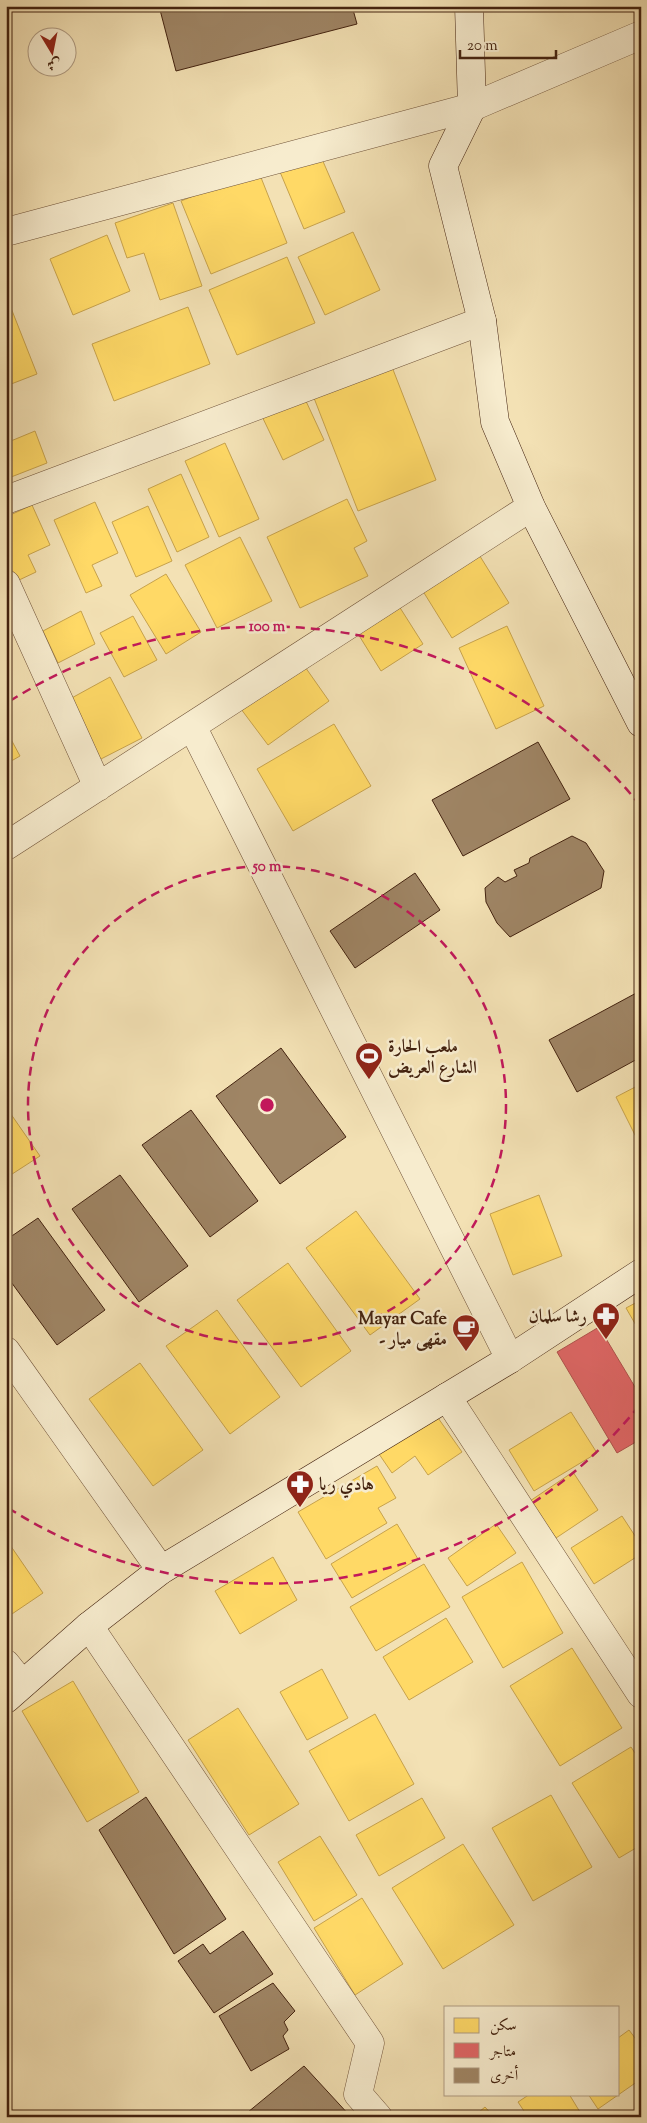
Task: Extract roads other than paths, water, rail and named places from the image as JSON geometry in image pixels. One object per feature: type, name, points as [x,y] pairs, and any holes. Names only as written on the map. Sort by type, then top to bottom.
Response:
[{"type":"street","points":[[469,6],[472,107],[443,166],[482,321],[495,422],[531,507],[641,723]]},
{"type":"street","points":[[6,232],[472,107],[641,35]]},
{"type":"street","points":[[6,500],[482,321]]},
{"type":"street","points":[[6,846],[531,507]]},
{"type":"street","points":[[6,584],[98,787]]},
{"type":"street","points":[[192,726],[510,1359]]},
{"type":"street","points":[[11,1682],[89,1626],[161,1570],[510,1359],[641,1273]]},
{"type":"street","points":[[6,1351],[161,1570]]},
{"type":"street","points":[[447,1397],[641,1694]]},
{"type":"street","points":[[89,1626],[370,2043],[358,2094],[378,2117]]},
{"type":"place","name":"ملعب الحارة الشارع العريض","points":[[369,1080]]},
{"type":"place","name":"رشا سلمان","points":[[606,1340]]},
{"type":"place","name":"Mayar Cafe - مقهى ميار","points":[[466,1352]]},
{"type":"place","name":"هادي ريا","points":[[300,1508]]}]
